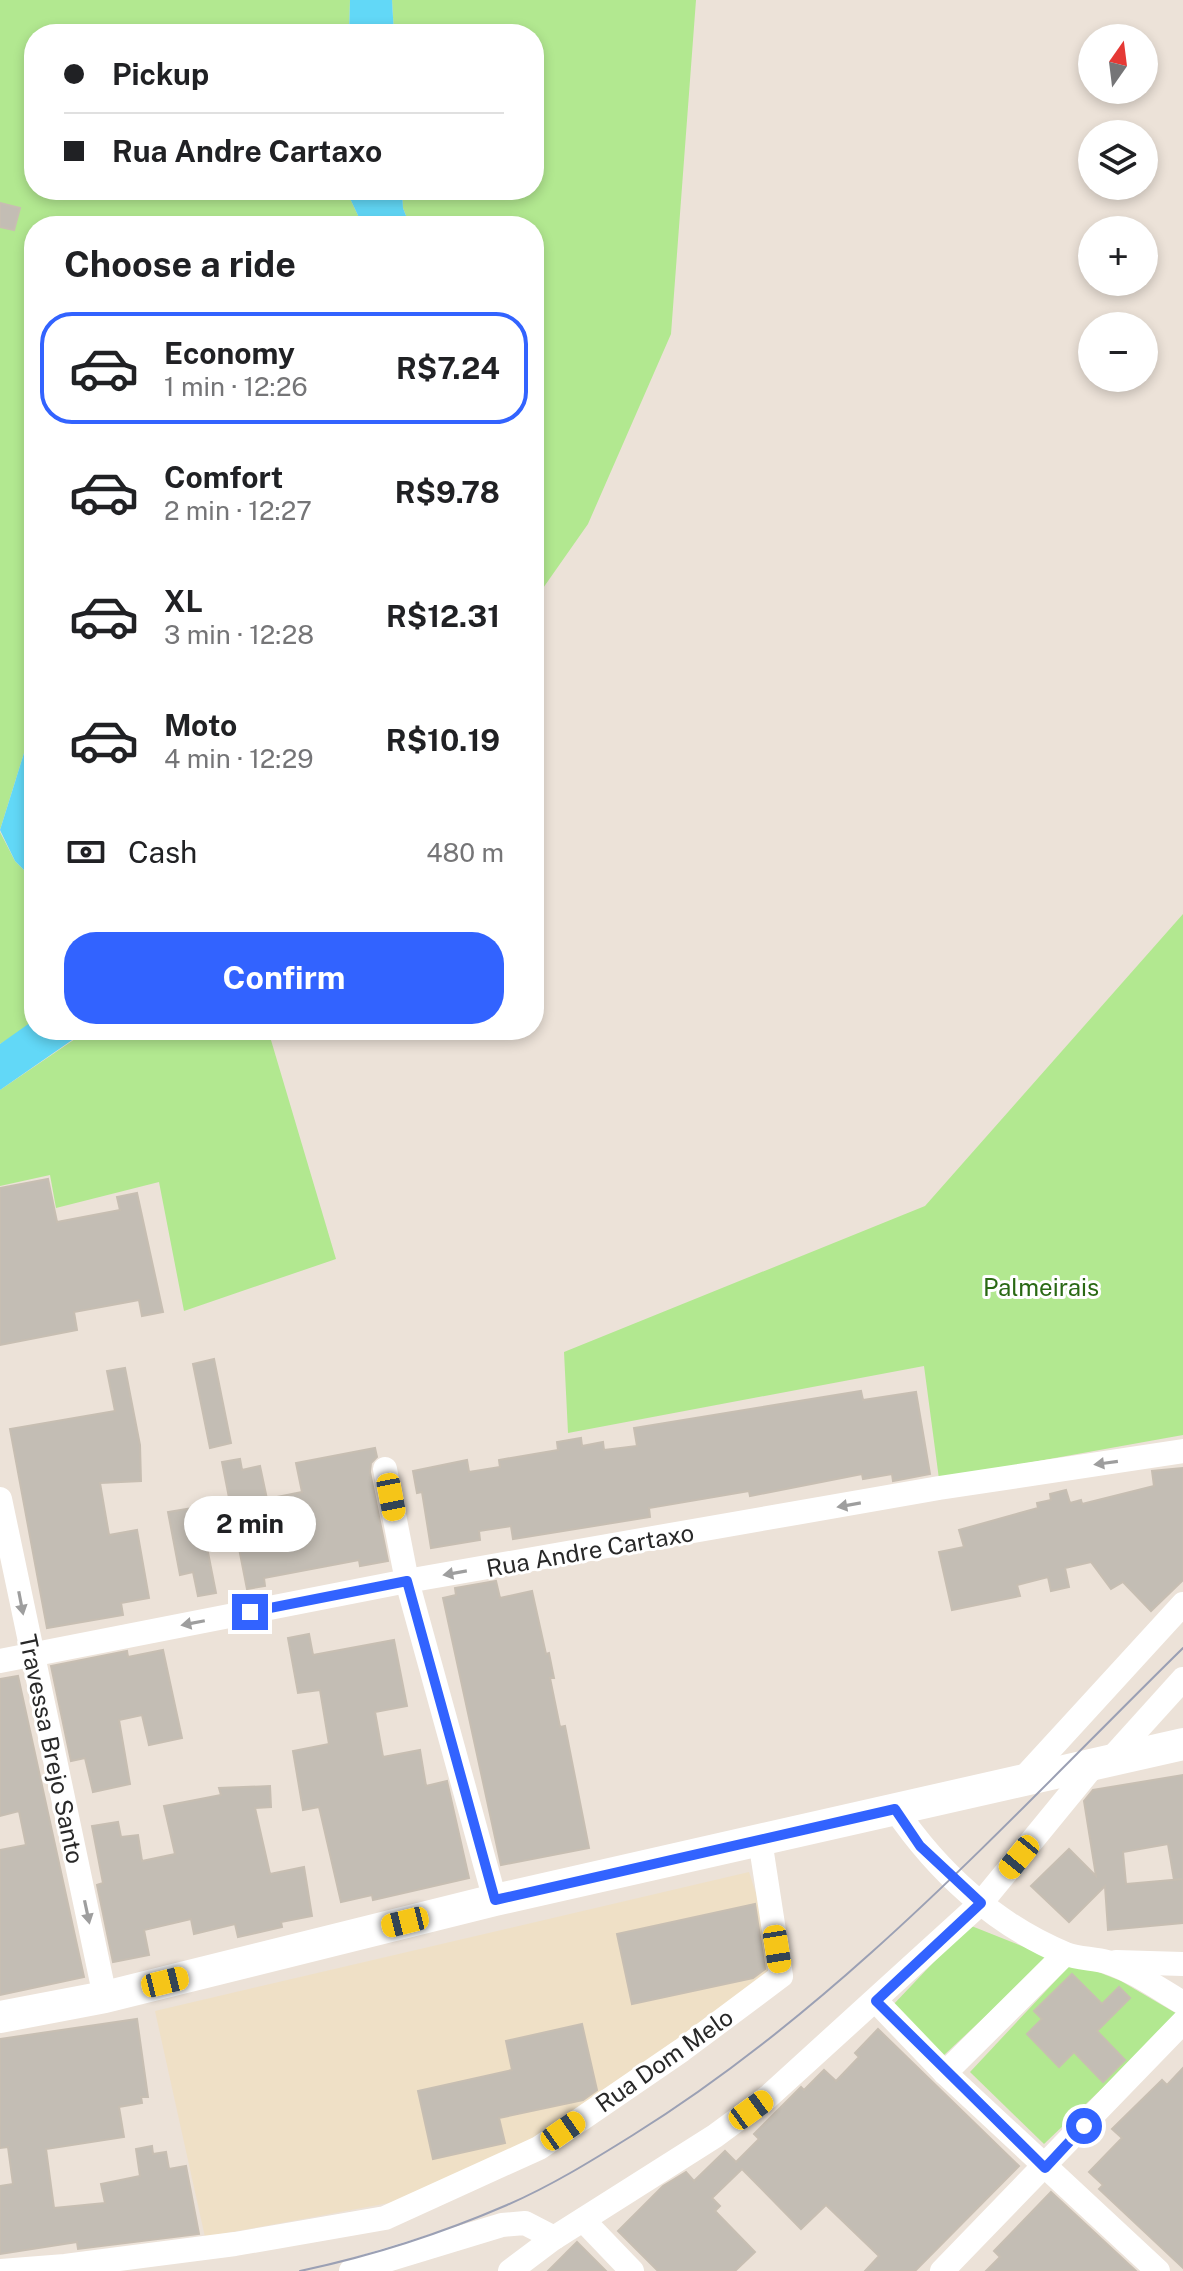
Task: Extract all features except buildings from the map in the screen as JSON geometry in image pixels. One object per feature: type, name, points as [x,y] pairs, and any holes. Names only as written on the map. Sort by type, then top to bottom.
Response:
[{"type":"main road","points":[[0,2017],[105,1997],[495,1900],[1183,1744]]},
{"type":"street","name":"Rua Andre Cartaxo","points":[[0,1661],[407,1581],[939,1488],[1183,1451]]},
{"type":"street","points":[[385,1469],[407,1581],[495,1900]]},
{"type":"street","name":"Travessa Brejo Santo","points":[[0,1499],[105,1997]]},
{"type":"street","points":[[1020,1782],[1183,1604]]},
{"type":"street","points":[[510,2271],[554,2238],[715,2136],[768,2097],[981,1903],[1101,1763],[1183,1679]]},
{"type":"street","points":[[895,1809],[920,1846],[981,1903],[1065,1954],[1085,1960],[1183,1964]]},
{"type":"street","name":"Rua Dom Melo","points":[[0,2271],[65,2266],[235,2244],[385,2218],[539,2148],[682,2050],[781,1976],[760,1840]]},
{"type":"street","points":[[945,2073],[1065,1954]]},
{"type":"street","points":[[1106,1961],[1183,2003]]},
{"type":"street","points":[[876,2001],[945,2073],[1158,2271]]},
{"type":"street","points":[[942,2271],[1183,2022]]},
{"type":"street","points":[[583,2220],[632,2271]]},
{"type":"street","points":[[351,2271],[502,2225],[525,2223],[554,2238]]},
{"type":"shaded area","points":[[749,1872],[782,1973],[512,2155],[416,2198],[205,2237],[155,2011]]},
{"type":"green space","points":[[0,0],[350,0],[349,24],[24,24],[24,200],[351,200],[358,216],[24,216],[24,753],[0,830]]},
{"type":"green space","points":[[392,0],[696,0],[671,334],[588,524],[544,587],[544,216],[406,216],[403,200],[544,200],[544,24],[393,24]]},
{"type":"green space","points":[[0,832],[15,861],[24,870],[24,1030],[0,1044]]},
{"type":"green space","name":"Palmeirais","points":[[1183,914],[1183,1435],[939,1479],[924,1366],[568,1433],[564,1352],[925,1206]]},
{"type":"green space","points":[[74,1040],[271,1040],[336,1259],[184,1311],[159,1182],[56,1208],[50,1175],[0,1186],[0,1090]]},
{"type":"green space","points":[[969,1925],[1049,1957],[943,2056],[892,2006]]},
{"type":"green space","points":[[1073,1962],[1121,1981],[1179,2015],[1044,2144],[970,2072]]},
{"type":"water","points":[[350,0],[392,0],[393,24],[349,24]]},
{"type":"water","points":[[351,200],[403,200],[406,216],[358,216]]},
{"type":"water","points":[[24,753],[24,870],[15,861],[0,830]]},
{"type":"water","points":[[24,1027],[24,1040],[72,1040],[0,1090],[0,1044]]},
{"type":"tram line","points":[[300,2271],[405,2243],[523,2198],[603,2154],[710,2084],[783,2028],[921,1907],[1183,1648]]},
{"type":"route","points":[[250,1612],[407,1581],[495,1900],[895,1809],[920,1846],[981,1903],[876,2001],[945,2073],[1045,2168],[1084,2126]]}]
